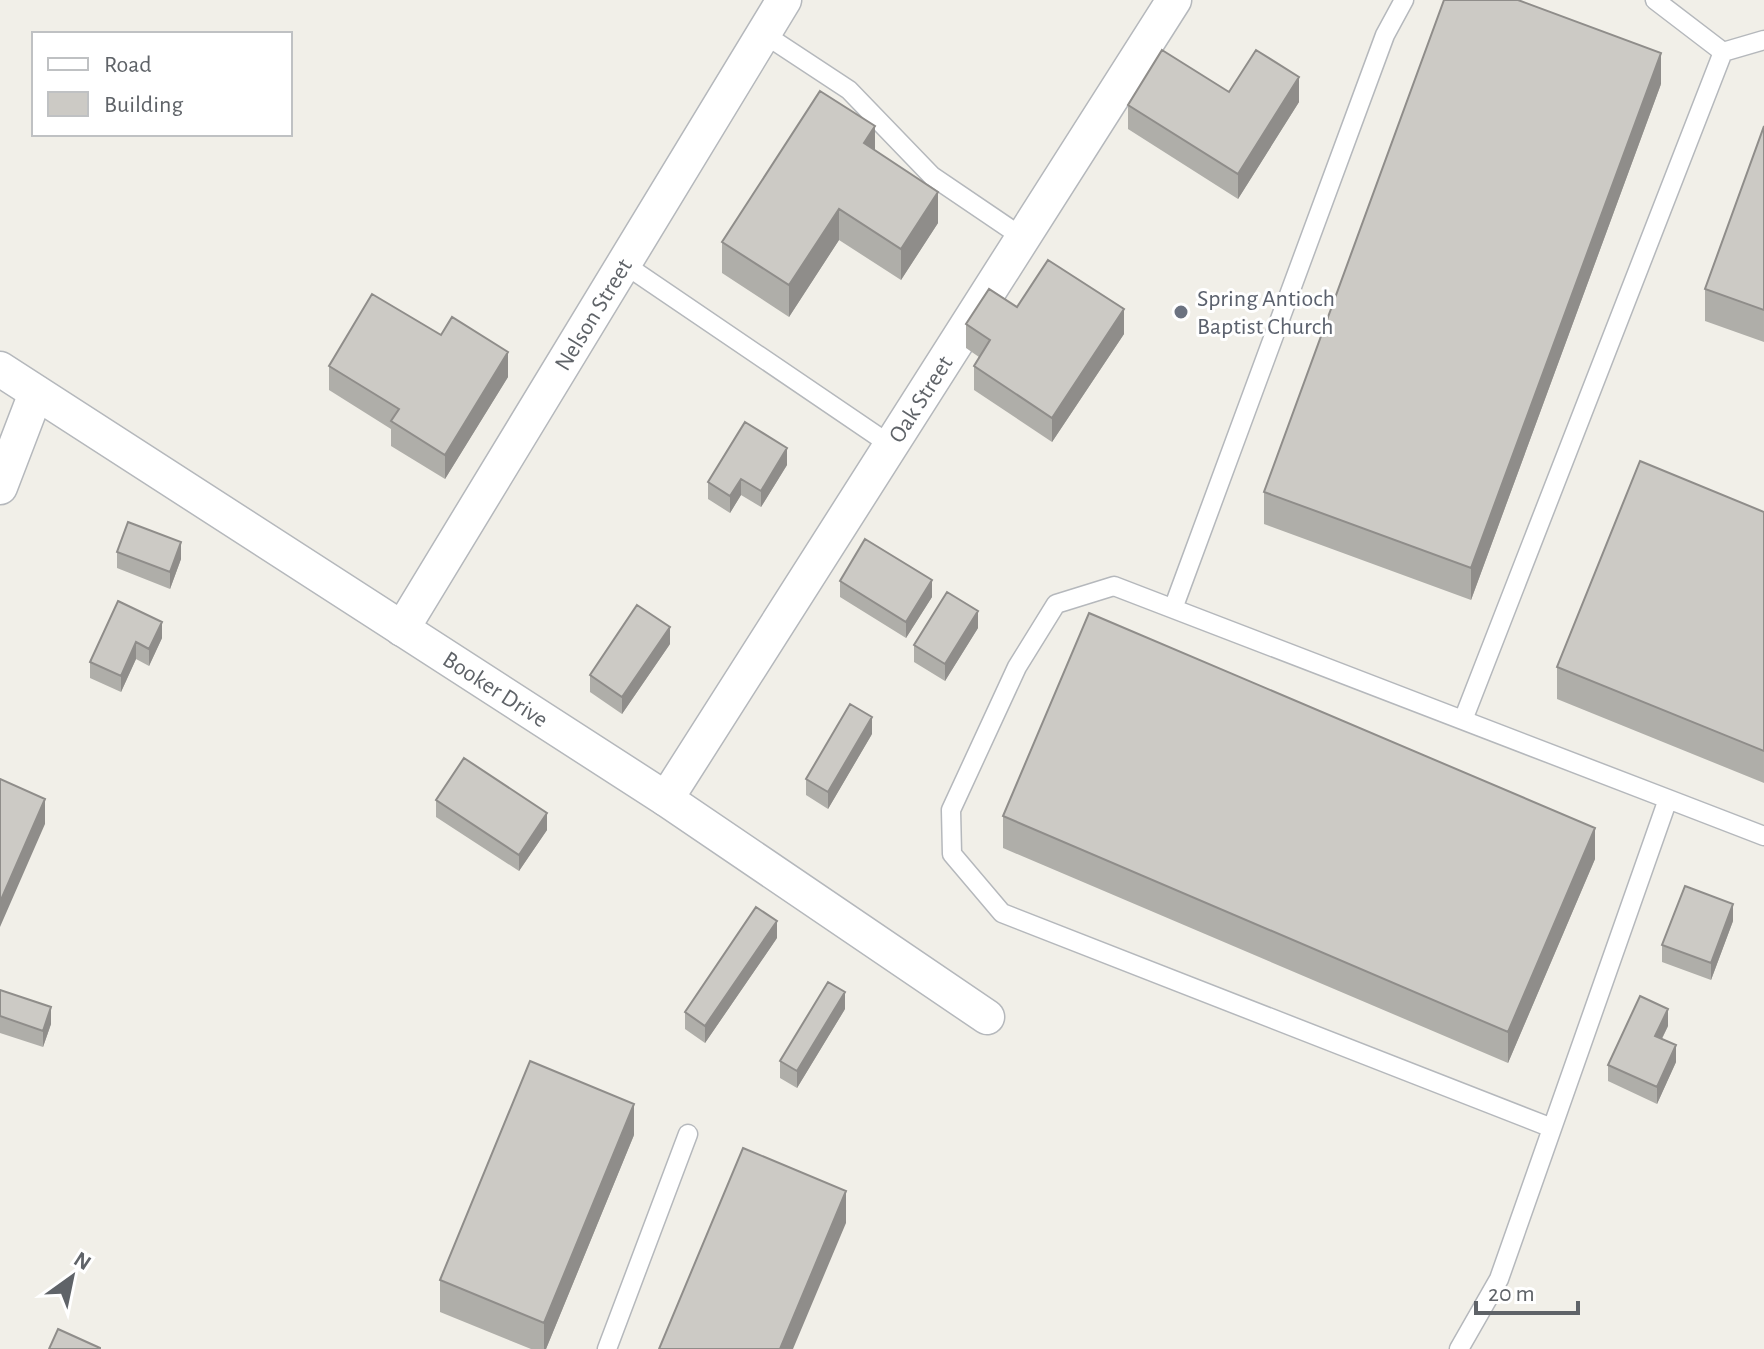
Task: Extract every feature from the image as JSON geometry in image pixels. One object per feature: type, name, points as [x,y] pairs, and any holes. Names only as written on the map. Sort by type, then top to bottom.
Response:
[{"type":"street","name":"Nelson Street","points":[[402,629],[784,0]]},
{"type":"street","name":"Oak Street","points":[[666,799],[1174,0]]},
{"type":"street","name":"Booker Drive","points":[[0,369],[666,799],[987,1017]]},
{"type":"street","points":[[0,487],[36,393]]},
{"type":"lane","points":[[1174,606],[1385,35],[1404,0]]},
{"type":"lane","points":[[1655,0],[1723,52]]},
{"type":"lane","points":[[764,34],[849,90],[932,176],[1022,237]]},
{"type":"lane","points":[[1723,52],[1764,40]]},
{"type":"lane","points":[[1463,720],[1723,52]]},
{"type":"lane","points":[[624,264],[889,444]]},
{"type":"lane","points":[[1552,1128],[1002,913],[952,854],[951,810],[1017,667],[1056,604],[1114,586],[1174,606],[1764,836]]},
{"type":"lane","points":[[1459,1349],[1499,1279],[1668,799]]},
{"type":"lane","points":[[607,1349],[688,1134]]},
{"type":"building","points":[[1444,0],[1518,0],[1661,53],[1471,568],[1264,492]]},
{"type":"building","points":[[1162,50],[1229,92],[1256,50],[1299,77],[1238,174],[1128,105]]},
{"type":"building","points":[[820,91],[875,126],[864,143],[938,192],[901,249],[839,209],[789,285],[722,242]]},
{"type":"building","points":[[1764,126],[1764,310],[1705,289]]},
{"type":"building","points":[[1048,260],[1124,309],[1052,418],[974,366],[990,340],[966,324],[989,289],[1017,307]]},
{"type":"building","points":[[372,294],[441,335],[452,317],[508,352],[445,455],[391,421],[399,409],[329,366]]},
{"type":"building","points":[[745,422],[787,448],[761,491],[741,479],[730,496],[708,482]]},
{"type":"building","points":[[1640,461],[1764,512],[1764,751],[1557,667]]},
{"type":"building","points":[[128,522],[181,542],[170,572],[117,552]]},
{"type":"building","points":[[865,539],[932,580],[906,622],[840,581]]},
{"type":"building","points":[[947,592],[978,611],[945,664],[914,645]]},
{"type":"building","points":[[118,601],[162,622],[149,649],[136,642],[121,676],[90,662]]},
{"type":"building","points":[[637,605],[670,627],[622,697],[590,675]]},
{"type":"building","points":[[1089,613],[1595,828],[1508,1032],[1003,816]]},
{"type":"building","points":[[850,704],[872,717],[828,792],[806,779]]},
{"type":"building","points":[[464,758],[547,813],[519,855],[436,800]]},
{"type":"building","points":[[0,779],[45,799],[0,902]]},
{"type":"building","points":[[1685,886],[1733,904],[1711,963],[1662,945]]},
{"type":"building","points":[[756,907],[777,921],[705,1026],[685,1012]]},
{"type":"building","points":[[828,982],[845,992],[797,1071],[780,1061]]},
{"type":"building","points":[[0,990],[51,1007],[43,1031],[0,1016]]},
{"type":"building","points":[[1640,996],[1668,1009],[1655,1036],[1676,1045],[1657,1087],[1608,1065]]},
{"type":"building","points":[[530,1061],[634,1104],[544,1323],[440,1280]]},
{"type":"building","points":[[743,1148],[846,1191],[780,1349],[659,1349]]},
{"type":"building","points":[[58,1329],[100,1348],[100,1349],[49,1349]]},
{"type":"place","name":"Spring Antioch Baptist Church","points":[[1181,312]]}]
